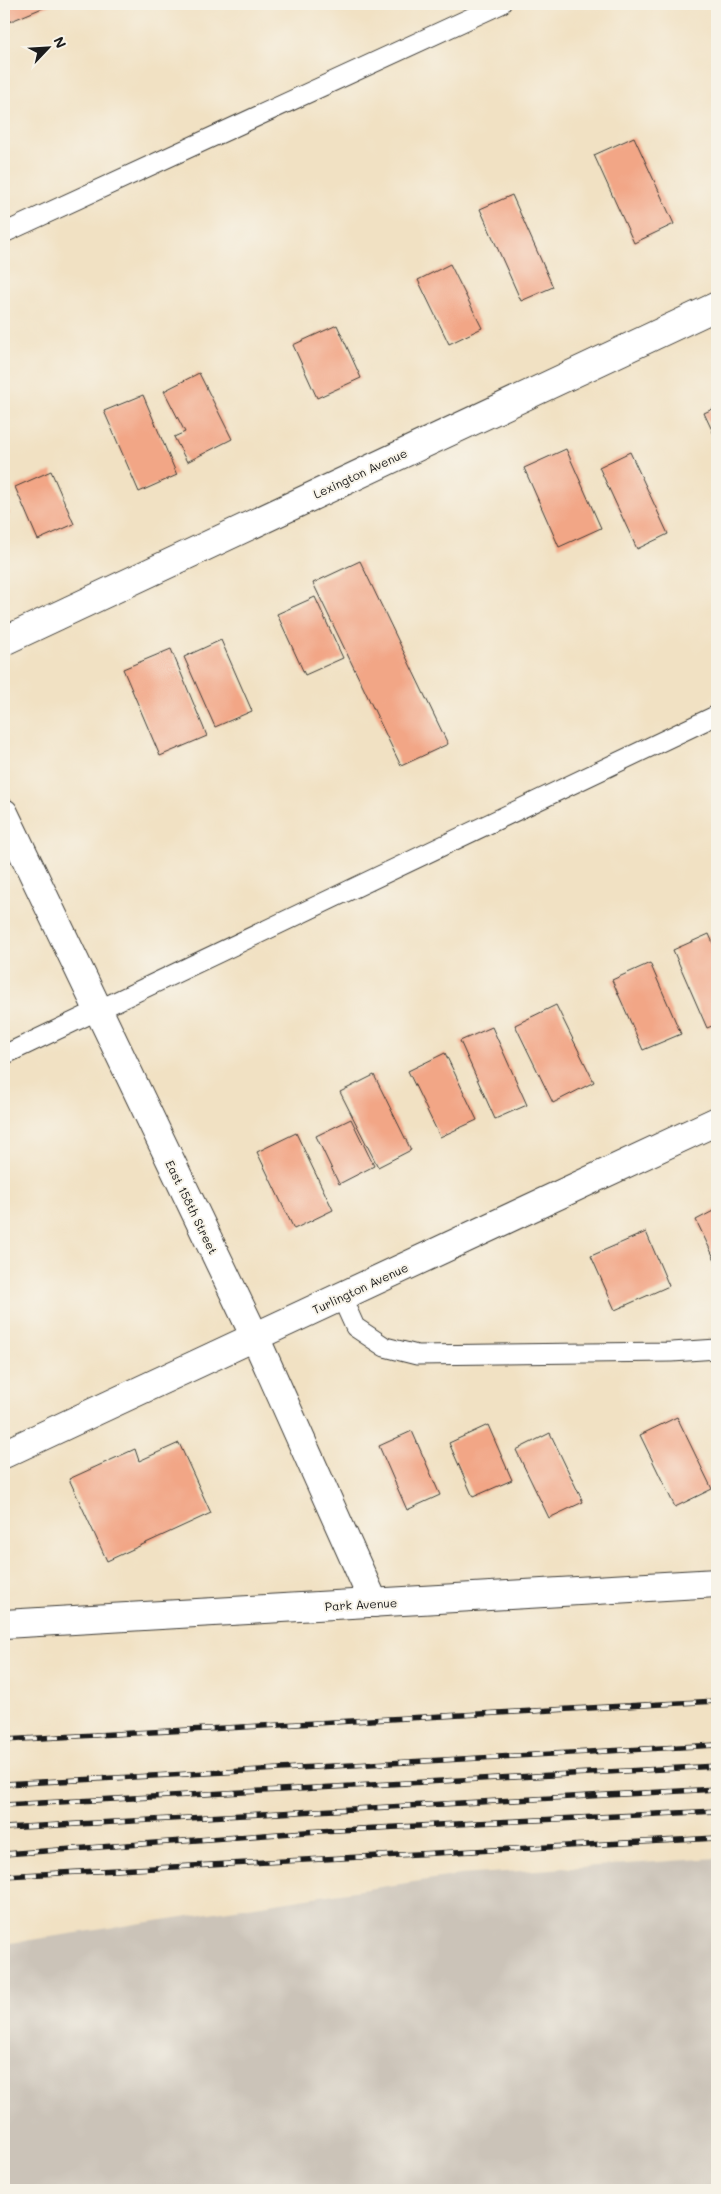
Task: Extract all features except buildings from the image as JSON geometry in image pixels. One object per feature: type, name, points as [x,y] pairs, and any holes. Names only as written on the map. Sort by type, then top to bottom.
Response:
[{"type":"street","name":"Lexington Avenue","points":[[4,641],[717,306]]},
{"type":"street","name":"East 158th Street","points":[[4,813],[255,1337],[374,1603]]},
{"type":"street","name":"Turlington Avenue","points":[[4,1454],[717,1121]]},
{"type":"street","name":"Park Avenue","points":[[4,1624],[717,1584]]},
{"type":"lane","points":[[4,233],[501,4]]},
{"type":"lane","points":[[4,1055],[717,715]]},
{"type":"lane","points":[[342,1296],[355,1327],[385,1347],[417,1355],[672,1352],[717,1349]]},
{"type":"shaded area","points":[[717,1858],[717,2186],[709,2190],[4,2190],[4,1944],[460,1875]]},
{"type":"railway","points":[[4,1740],[717,1701]]},
{"type":"railway","points":[[4,1784],[717,1745]]},
{"type":"railway","points":[[4,1805],[717,1766]]},
{"type":"railway","points":[[4,1828],[717,1789]]},
{"type":"railway","points":[[4,1854],[319,1831],[717,1811]]},
{"type":"railway","points":[[4,1876],[717,1838]]}]
